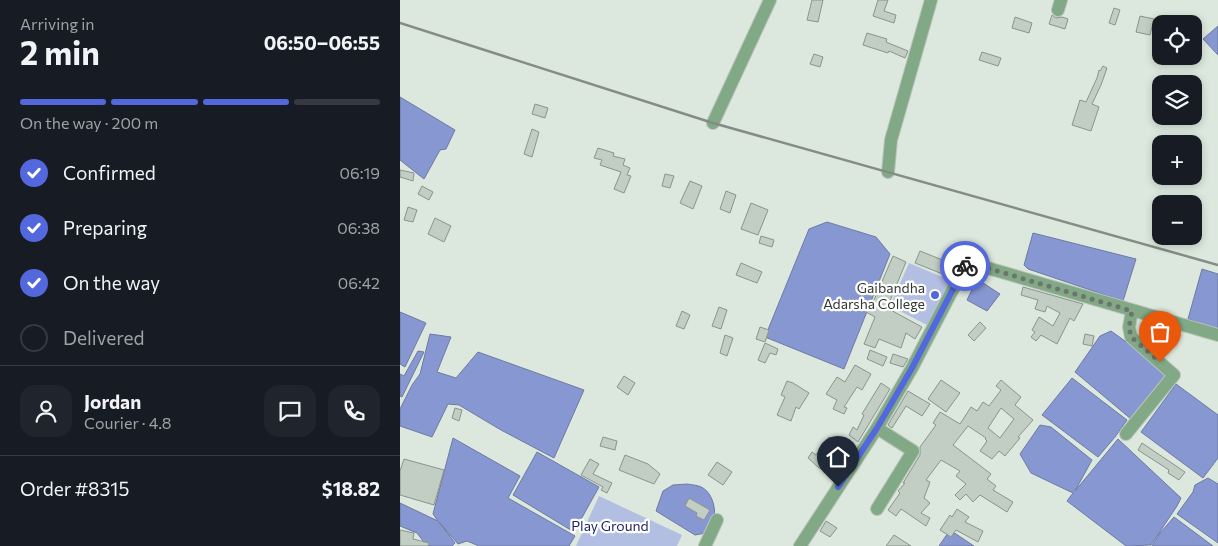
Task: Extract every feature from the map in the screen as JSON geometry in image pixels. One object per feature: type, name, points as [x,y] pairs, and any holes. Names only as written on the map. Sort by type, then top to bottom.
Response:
[{"type":"street","points":[[713,123],[770,0]]},
{"type":"street","points":[[888,172],[891,140],[931,0]]},
{"type":"street","points":[[800,546],[877,428],[912,368],[967,262],[1218,335]]},
{"type":"street","points":[[1126,434],[1174,375],[1131,337],[1129,327],[1132,311]]},
{"type":"street","points":[[877,428],[913,451],[877,509]]},
{"type":"street","points":[[705,546],[717,520]]},
{"type":"green space","points":[[909,263],[954,282],[931,327],[890,306]]},
{"type":"green space","name":"Play Ground","points":[[599,496],[682,535],[677,546],[576,546]]},
{"type":"shaded area","points":[[1218,26],[1218,55],[1203,39]]},
{"type":"shaded area","points":[[400,97],[455,130],[446,149],[440,150],[424,179],[400,160]]},
{"type":"shaded area","points":[[827,222],[876,237],[890,254],[844,369],[765,337],[809,229]]},
{"type":"shaded area","points":[[1033,233],[1136,259],[1123,301],[1028,269],[1024,265]]},
{"type":"shaded area","points":[[1202,269],[1218,274],[1218,329],[1188,319]]},
{"type":"shaded area","points":[[977,279],[1000,294],[987,311],[967,300]]},
{"type":"shaded area","points":[[400,312],[426,323],[405,367],[400,364]]},
{"type":"shaded area","points":[[1111,331],[1160,366],[1166,378],[1131,419],[1075,372],[1100,336]]},
{"type":"shaded area","points":[[430,334],[451,337],[437,372],[456,378],[478,352],[584,390],[554,458],[459,405],[448,404],[432,437],[400,426],[400,409],[420,374]]},
{"type":"shaded area","points":[[418,351],[424,352],[402,397],[400,396],[400,374],[404,376]]},
{"type":"shaded area","points":[[1072,378],[1127,420],[1098,457],[1042,415]]},
{"type":"shaded area","points":[[1176,384],[1218,415],[1218,458],[1203,478],[1141,432]]},
{"type":"shaded area","points":[[1040,425],[1051,427],[1092,460],[1075,491],[1118,439],[1181,498],[1151,545],[1126,546],[1067,501],[1073,493],[1031,473],[1020,454]]},
{"type":"shaded area","points":[[453,438],[520,476],[508,498],[575,536],[569,546],[479,546],[467,541],[458,544],[439,522],[455,543],[452,546],[427,546],[417,533],[400,526],[400,503],[438,521],[433,514]]},
{"type":"shaded area","points":[[537,452],[599,487],[574,532],[513,495]]},
{"type":"shaded area","points":[[1208,478],[1218,484],[1218,543],[1177,514],[1193,492],[1195,485]]},
{"type":"shaded area","points":[[687,484],[703,488],[711,497],[714,516],[711,528],[707,532],[695,535],[656,511],[663,491],[673,485]]},
{"type":"shaded area","points":[[1174,517],[1213,546],[1152,546]]},
{"type":"shaded area","points":[[950,530],[974,546],[939,546]]},
{"type":"building","points":[[812,0],[823,0],[818,22],[807,20]]},
{"type":"building","points":[[878,0],[888,0],[884,11],[896,15],[894,23],[873,16]]},
{"type":"building","points":[[1114,8],[1120,10],[1115,25],[1109,23]]},
{"type":"building","points":[[1052,15],[1056,18],[1068,19],[1065,29],[1049,24]]},
{"type":"building","points":[[1140,16],[1152,19],[1150,35],[1136,32]]},
{"type":"building","points":[[1015,17],[1032,23],[1029,33],[1012,28]]},
{"type":"building","points":[[867,33],[887,39],[886,42],[908,51],[905,58],[889,51],[888,53],[863,45]]},
{"type":"building","points":[[982,52],[1001,58],[998,66],[979,60]]},
{"type":"building","points":[[814,54],[823,57],[820,67],[810,64]]},
{"type":"building","points":[[1103,66],[1107,68],[1092,104],[1099,107],[1091,131],[1072,125],[1080,100],[1086,102],[1099,70]]},
{"type":"building","points":[[535,104],[548,108],[545,118],[532,114]]},
{"type":"building","points":[[532,129],[539,132],[532,157],[524,154]]},
{"type":"building","points":[[598,148],[614,153],[613,156],[625,159],[623,165],[630,168],[627,175],[631,176],[624,193],[614,189],[621,172],[600,165],[602,160],[594,158]]},
{"type":"building","points":[[400,170],[414,173],[413,181],[400,177]]},
{"type":"building","points":[[665,174],[674,176],[670,188],[662,186]]},
{"type":"building","points":[[690,181],[702,186],[693,209],[680,203]]},
{"type":"building","points":[[422,186],[433,192],[429,200],[418,194]]},
{"type":"building","points":[[726,191],[736,195],[730,213],[720,209]]},
{"type":"building","points":[[751,203],[768,210],[758,235],[741,229]]},
{"type":"building","points":[[408,207],[417,210],[413,222],[404,220]]},
{"type":"building","points":[[435,218],[451,226],[444,242],[428,234]]},
{"type":"building","points":[[761,236],[774,240],[772,247],[759,243]]},
{"type":"building","points":[[920,251],[955,265],[950,277],[915,263]]},
{"type":"building","points":[[893,256],[906,262],[887,308],[922,327],[915,339],[906,333],[901,348],[879,339],[875,348],[864,344],[875,317],[866,312],[874,300]]},
{"type":"building","points":[[741,263],[762,272],[757,283],[736,275]]},
{"type":"building","points":[[1023,287],[1083,304],[1074,321],[1070,318],[1057,344],[1041,335],[1036,341],[1031,337],[1035,332],[1032,330],[1039,317],[1053,326],[1060,313],[1047,306],[1045,312],[1035,309],[1038,300],[1021,295]]},
{"type":"building","points":[[719,307],[727,310],[721,329],[712,326]]},
{"type":"building","points":[[682,311],[690,315],[684,329],[676,326]]},
{"type":"building","points":[[980,322],[986,328],[974,341],[968,335]]},
{"type":"building","points":[[760,327],[769,330],[765,342],[756,339]]},
{"type":"building","points":[[1164,333],[1172,337],[1166,348],[1158,345]]},
{"type":"building","points":[[1085,334],[1094,336],[1092,346],[1083,344]]},
{"type":"building","points":[[725,335],[733,338],[727,356],[720,353]]},
{"type":"building","points":[[765,343],[778,349],[776,355],[770,353],[765,363],[758,360]]},
{"type":"building","points":[[870,350],[887,357],[883,366],[867,359]]},
{"type":"building","points":[[893,354],[908,359],[903,367],[890,363]]},
{"type":"building","points":[[855,365],[871,374],[862,390],[857,387],[844,407],[847,408],[844,414],[833,409],[837,400],[826,394],[837,377],[845,382]]},
{"type":"building","points":[[624,376],[635,383],[628,395],[617,387]]},
{"type":"building","points":[[941,380],[960,393],[946,412],[928,399]]},
{"type":"building","points":[[1001,380],[1021,397],[1015,405],[1033,420],[1018,437],[1020,438],[1005,456],[999,451],[992,459],[980,451],[987,441],[986,438],[968,426],[953,445],[991,474],[987,479],[996,486],[993,490],[1013,502],[1007,512],[980,495],[973,502],[966,494],[960,500],[955,495],[966,484],[956,476],[960,471],[941,460],[926,480],[930,482],[924,498],[930,503],[921,513],[930,518],[926,526],[901,509],[896,516],[888,510],[900,493],[898,491],[905,483],[903,483],[920,455],[920,447],[936,425],[933,423],[940,412],[960,424],[971,407],[977,411],[983,402],[989,406],[1001,390],[996,386]],"holes":[[[1001,408],[1014,419],[1000,438],[988,428]]]},
{"type":"building","points":[[787,381],[809,393],[799,409],[796,407],[791,421],[777,415],[785,397],[781,395]]},
{"type":"building","points":[[881,383],[890,389],[858,442],[849,435],[853,427],[857,430],[864,415],[862,414]]},
{"type":"building","points":[[908,391],[930,404],[922,416],[906,406],[892,428],[888,425]]},
{"type":"building","points":[[455,408],[462,410],[459,421],[452,418]]},
{"type":"building","points":[[603,437],[617,441],[615,450],[600,446]]},
{"type":"building","points":[[829,437],[841,446],[830,461],[837,465],[832,475],[818,467],[808,458],[812,452],[816,455]]},
{"type":"building","points":[[1142,443],[1185,472],[1179,480],[1168,473],[1169,470],[1138,450]]},
{"type":"building","points":[[625,455],[648,464],[660,474],[654,484],[619,470]]},
{"type":"building","points":[[404,459],[444,470],[434,505],[400,495],[400,471]]},
{"type":"building","points":[[590,459],[599,464],[593,474],[612,483],[607,493],[601,490],[603,487],[581,475]]},
{"type":"building","points":[[717,462],[732,472],[723,485],[708,475]]},
{"type":"building","points":[[689,498],[710,510],[704,520],[696,516],[697,513],[685,506]]},
{"type":"building","points":[[957,509],[969,517],[965,522],[983,531],[978,542],[956,530],[951,537],[940,530],[950,515],[952,517]]},
{"type":"building","points":[[826,521],[837,528],[830,537],[820,531]]},
{"type":"building","points":[[400,530],[414,533],[413,539],[429,543],[428,546],[400,546]]},
{"type":"building","points":[[894,535],[911,546],[886,546]]},
{"type":"railway","points":[[400,23],[713,123],[1218,265]]},
{"type":"way so far","points":[[965,266],[967,262],[1132,311],[1129,327],[1131,337],[1160,362]]},
{"type":"place","name":"Gaibandha Adarsha College","points":[[935,295]]},
{"type":"route","points":[[838,487],[877,428],[912,368],[965,266]]}]
